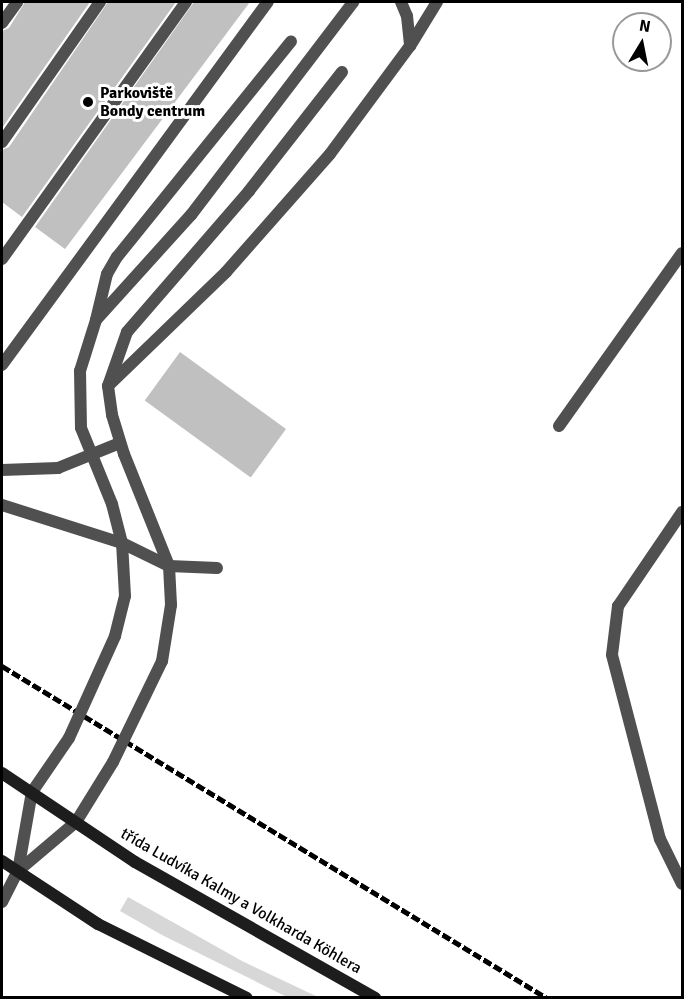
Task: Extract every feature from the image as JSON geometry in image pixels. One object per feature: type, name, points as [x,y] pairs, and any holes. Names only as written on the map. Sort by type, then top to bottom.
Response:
[{"type":"street","points":[[2,23],[17,2]]},
{"type":"street","points":[[2,142],[100,2]]},
{"type":"street","points":[[2,259],[186,2]]},
{"type":"street","points":[[2,365],[268,2]]},
{"type":"street","points":[[96,320],[191,215],[353,2]]},
{"type":"street","points":[[401,2],[407,16],[410,46]]},
{"type":"street","points":[[108,386],[233,264],[330,154],[410,46],[437,2]]},
{"type":"street","points":[[2,902],[18,872],[32,792],[69,738],[115,636],[125,596],[122,543],[93,455],[81,428],[80,371],[107,274],[117,257],[291,41]]},
{"type":"street","points":[[18,872],[76,822],[113,762],[162,661],[171,605],[169,566],[120,443],[108,386],[127,332],[249,191],[342,72]]},
{"type":"street","points":[[559,426],[682,253]]},
{"type":"street","points":[[2,470],[58,468],[120,443]]},
{"type":"street","points":[[2,505],[122,543],[169,566],[218,567]]},
{"type":"street","points":[[682,512],[618,606],[612,655],[660,839],[682,884]]},
{"type":"street","name":"třída Ludvíka Kalmy a Volkharda Köhlera","points":[[2,773],[135,862],[375,998]]},
{"type":"street","points":[[2,861],[98,924],[247,998]]},
{"type":"shaded area","points":[[128,897],[242,961],[318,997],[287,997],[162,935],[120,911]]},
{"type":"building","points":[[25,2],[90,2],[2,128],[2,31],[9,28]]},
{"type":"building","points":[[108,2],[176,2],[22,217],[2,202],[2,150],[9,147]]},
{"type":"building","points":[[194,2],[250,2],[65,249],[35,227]]},
{"type":"building","points":[[180,352],[286,429],[251,478],[145,401]]},
{"type":"railway","points":[[2,666],[547,998]]},
{"type":"place","name":"Parkoviště Bondy centrum","points":[[88,102]]}]
